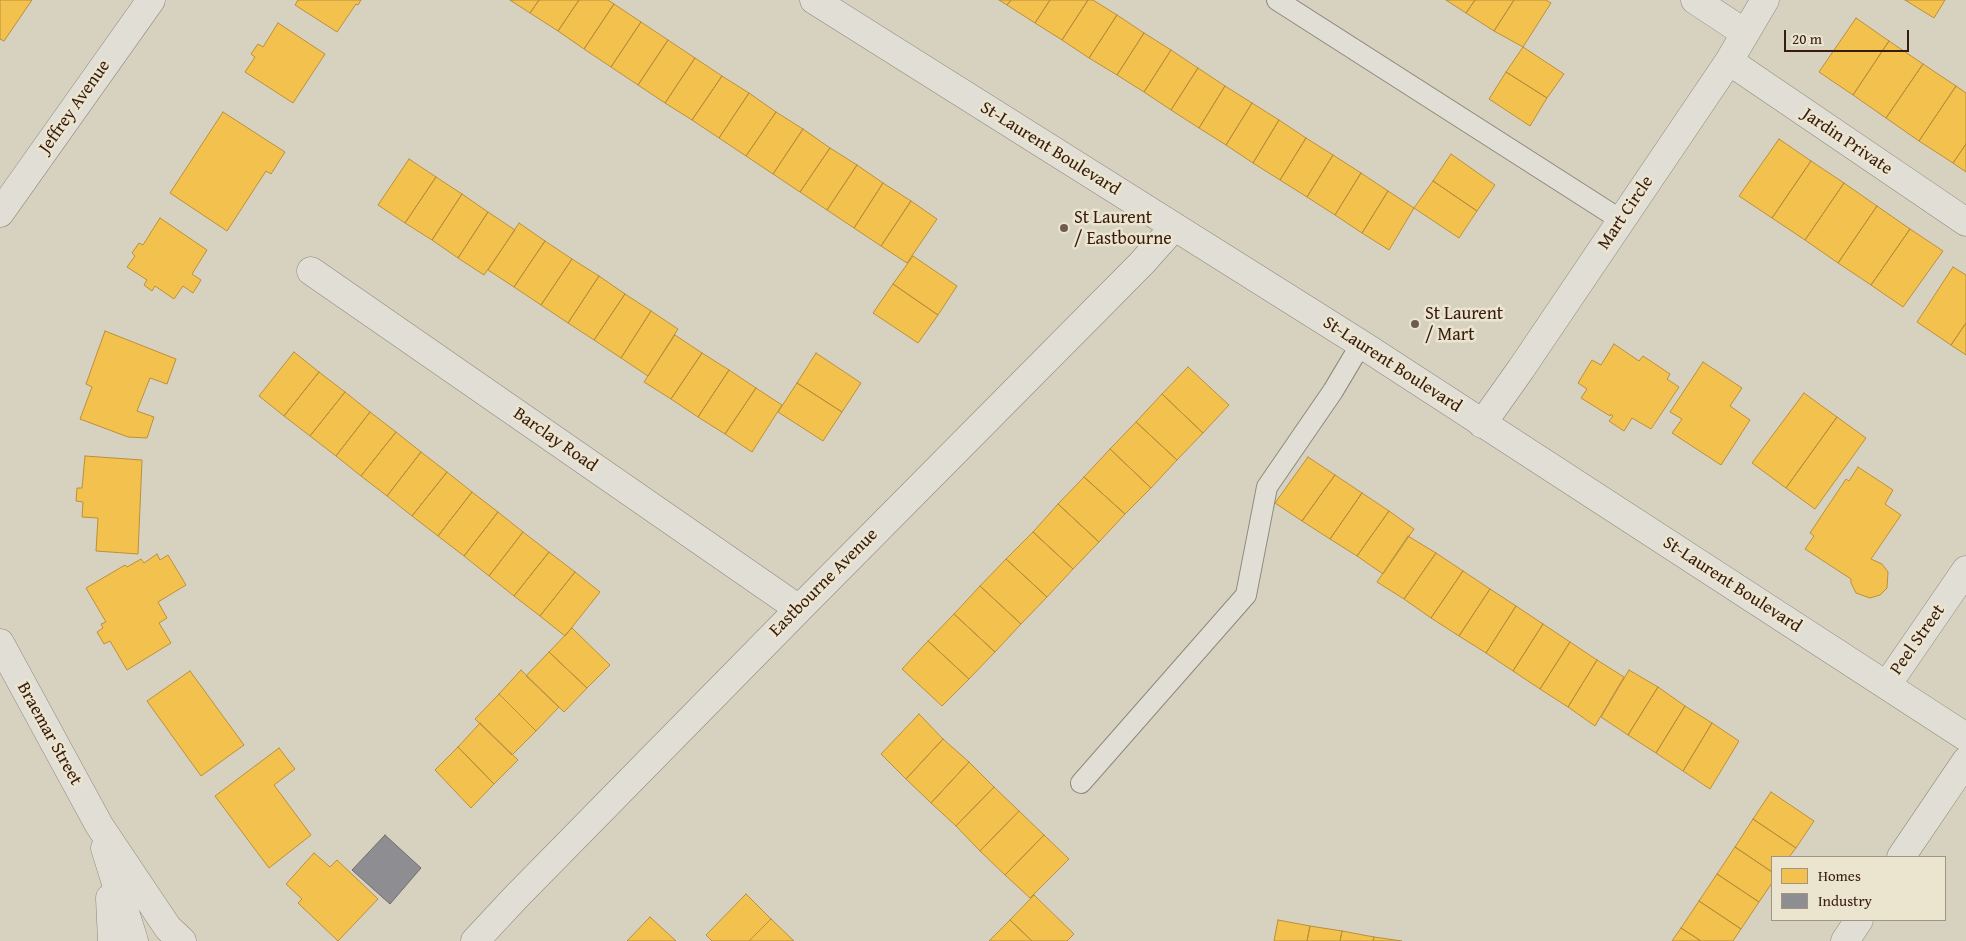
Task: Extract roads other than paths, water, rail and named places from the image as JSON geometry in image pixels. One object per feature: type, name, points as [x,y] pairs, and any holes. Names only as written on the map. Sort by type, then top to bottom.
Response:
[{"type":"street","name":"Jeffrey Avenue","points":[[0,213],[151,0]]},
{"type":"street","name":"St-Laurent Boulevard","points":[[814,0],[1361,344],[1966,737]]},
{"type":"street","points":[[1695,0],[1745,33]]},
{"type":"street","name":"Mart Circle","points":[[1482,424],[1521,370],[1620,220],[1729,61],[1765,0]]},
{"type":"street","name":"Jardin Private","points":[[1729,61],[1966,222]]},
{"type":"street","name":"Eastbourne Avenue","points":[[475,941],[530,882],[1142,263],[1174,227]]},
{"type":"street","name":"Barclay Road","points":[[311,271],[799,609]]},
{"type":"street","name":"Peel Street","points":[[1887,684],[1966,570]]},
{"type":"street","name":"Braemar Street","points":[[0,643],[99,825],[173,936]]},
{"type":"street","points":[[1903,856],[1966,760]]},
{"type":"street","name":"Braemar Street","points":[[99,825],[109,864],[134,941]]},
{"type":"street","name":"Braemar Street","points":[[109,864],[112,941]]},
{"type":"street","points":[[1845,941],[1858,921]]},
{"type":"lane","points":[[1277,0],[1620,220]]},
{"type":"lane","points":[[1080,783],[1246,595],[1267,487],[1333,391],[1361,344]]},
{"type":"place","name":"St Laurent / Eastbourne","points":[[1064,228]]},
{"type":"place","name":"St Laurent / Mart","points":[[1415,324]]}]
